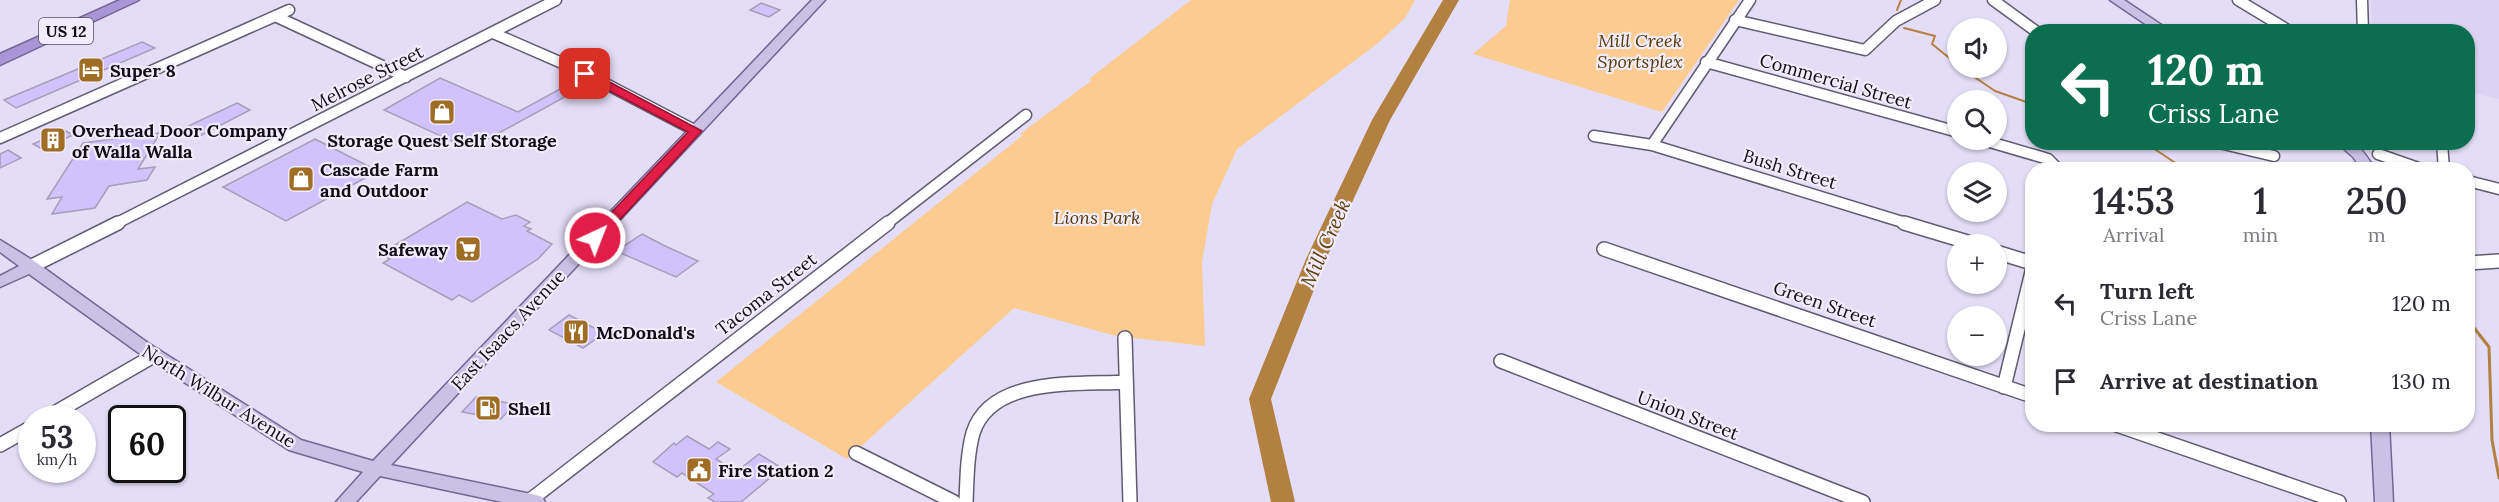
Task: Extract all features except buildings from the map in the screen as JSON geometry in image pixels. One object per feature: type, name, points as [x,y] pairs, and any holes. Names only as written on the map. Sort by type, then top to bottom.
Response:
[{"type":"highway","name":"US 12","points":[[0,52],[114,0]]},
{"type":"highway","name":"US 12","points":[[0,60],[132,0]]},
{"type":"main road","name":"East Isaacs Avenue","points":[[345,502],[819,0]]},
{"type":"main road","points":[[2116,0],[2154,24]]},
{"type":"main road","points":[[2354,150],[2363,162]]},
{"type":"main road","name":"North Wilbur Avenue","points":[[0,245],[155,356],[295,445],[377,469],[532,501]]},
{"type":"main road","points":[[0,282],[32,266]]},
{"type":"main road","points":[[2380,432],[2384,502]]},
{"type":"street","name":"Melrose Street","points":[[32,266],[556,0]]},
{"type":"street","points":[[1652,145],[1750,0]]},
{"type":"street","points":[[1735,20],[1852,50],[1865,50],[1896,21],[1935,0]]},
{"type":"street","points":[[1993,0],[2026,24]]},
{"type":"street","points":[[2238,0],[2278,24]]},
{"type":"street","points":[[2362,0],[2363,24]]},
{"type":"street","points":[[0,138],[289,10]]},
{"type":"street","points":[[275,16],[406,76]]},
{"type":"street","points":[[493,33],[576,69],[696,131]]},
{"type":"street","name":"Commercial Street","points":[[1706,62],[1947,129]]},
{"type":"street","name":"Tacoma Street","points":[[532,501],[1026,115]]},
{"type":"street","name":"Bush Street","points":[[1594,136],[1652,145],[1947,236]]},
{"type":"street","points":[[2007,147],[2037,155],[2050,162]]},
{"type":"street","points":[[2249,150],[2274,156]]},
{"type":"street","points":[[2378,154],[2401,162]]},
{"type":"street","points":[[2475,183],[2499,189]]},
{"type":"street","name":"Green Street","points":[[1604,249],[2025,394]]},
{"type":"street","points":[[2007,255],[2025,261]]},
{"type":"street","points":[[2475,263],[2499,261]]},
{"type":"street","points":[[2004,387],[2025,301]]},
{"type":"street","points":[[1125,338],[1130,502]]},
{"type":"street","points":[[69,405],[155,356]]},
{"type":"street","name":"Union Street","points":[[1501,362],[1863,502]]},
{"type":"street","points":[[966,502],[972,432],[981,414],[989,405],[1013,392],[1025,389],[1126,382]]},
{"type":"street","points":[[2137,432],[2339,502]]},
{"type":"street","points":[[0,445],[18,435]]},
{"type":"street","points":[[856,453],[954,502]]},
{"type":"shaded area","points":[[2371,0],[2499,0],[2499,99],[2475,94],[2475,24],[2372,24]]},
{"type":"green space","name":"Lions Park","points":[[1191,0],[1415,0],[1405,18],[1378,43],[1237,149],[1212,204],[1202,262],[1205,346],[1116,336],[1014,308],[847,459],[716,382],[1023,135],[1020,134],[1091,81],[1090,78]]},
{"type":"green space","name":"Mill Creek Sportsplex","points":[[1510,0],[1739,0],[1662,112],[1473,54],[1506,26]]},
{"type":"waterway","name":"Mill Creek","points":[[1283,502],[1260,399],[1316,259],[1381,120],[1451,0]]},
{"type":"waterway","points":[[1897,10],[1901,0]]},
{"type":"waterway","points":[[1904,28],[1935,36],[1932,44],[1947,56]]},
{"type":"waterway","points":[[1976,78],[1995,91],[2025,102]]},
{"type":"waterway","points":[[2156,150],[2174,162]]},
{"type":"waterway","points":[[2475,329],[2489,347],[2492,440],[2499,478]]},
{"type":"place","name":"Super 8","points":[[91,70]]},
{"type":"place","name":"Storage Quest Self Storage","points":[[442,112]]},
{"type":"place","name":"Overhead Door Company of Walla Walla","points":[[53,140]]},
{"type":"place","name":"Cascade Farm and Outdoor","points":[[301,179]]},
{"type":"place","name":"Safeway","points":[[468,249]]},
{"type":"place","name":"McDonald's","points":[[576,332]]},
{"type":"place","name":"Shell","points":[[488,408]]},
{"type":"place","name":"Fire Station 2","points":[[699,470]]},
{"type":"route","points":[[585,74],[696,131],[595,238]]}]
